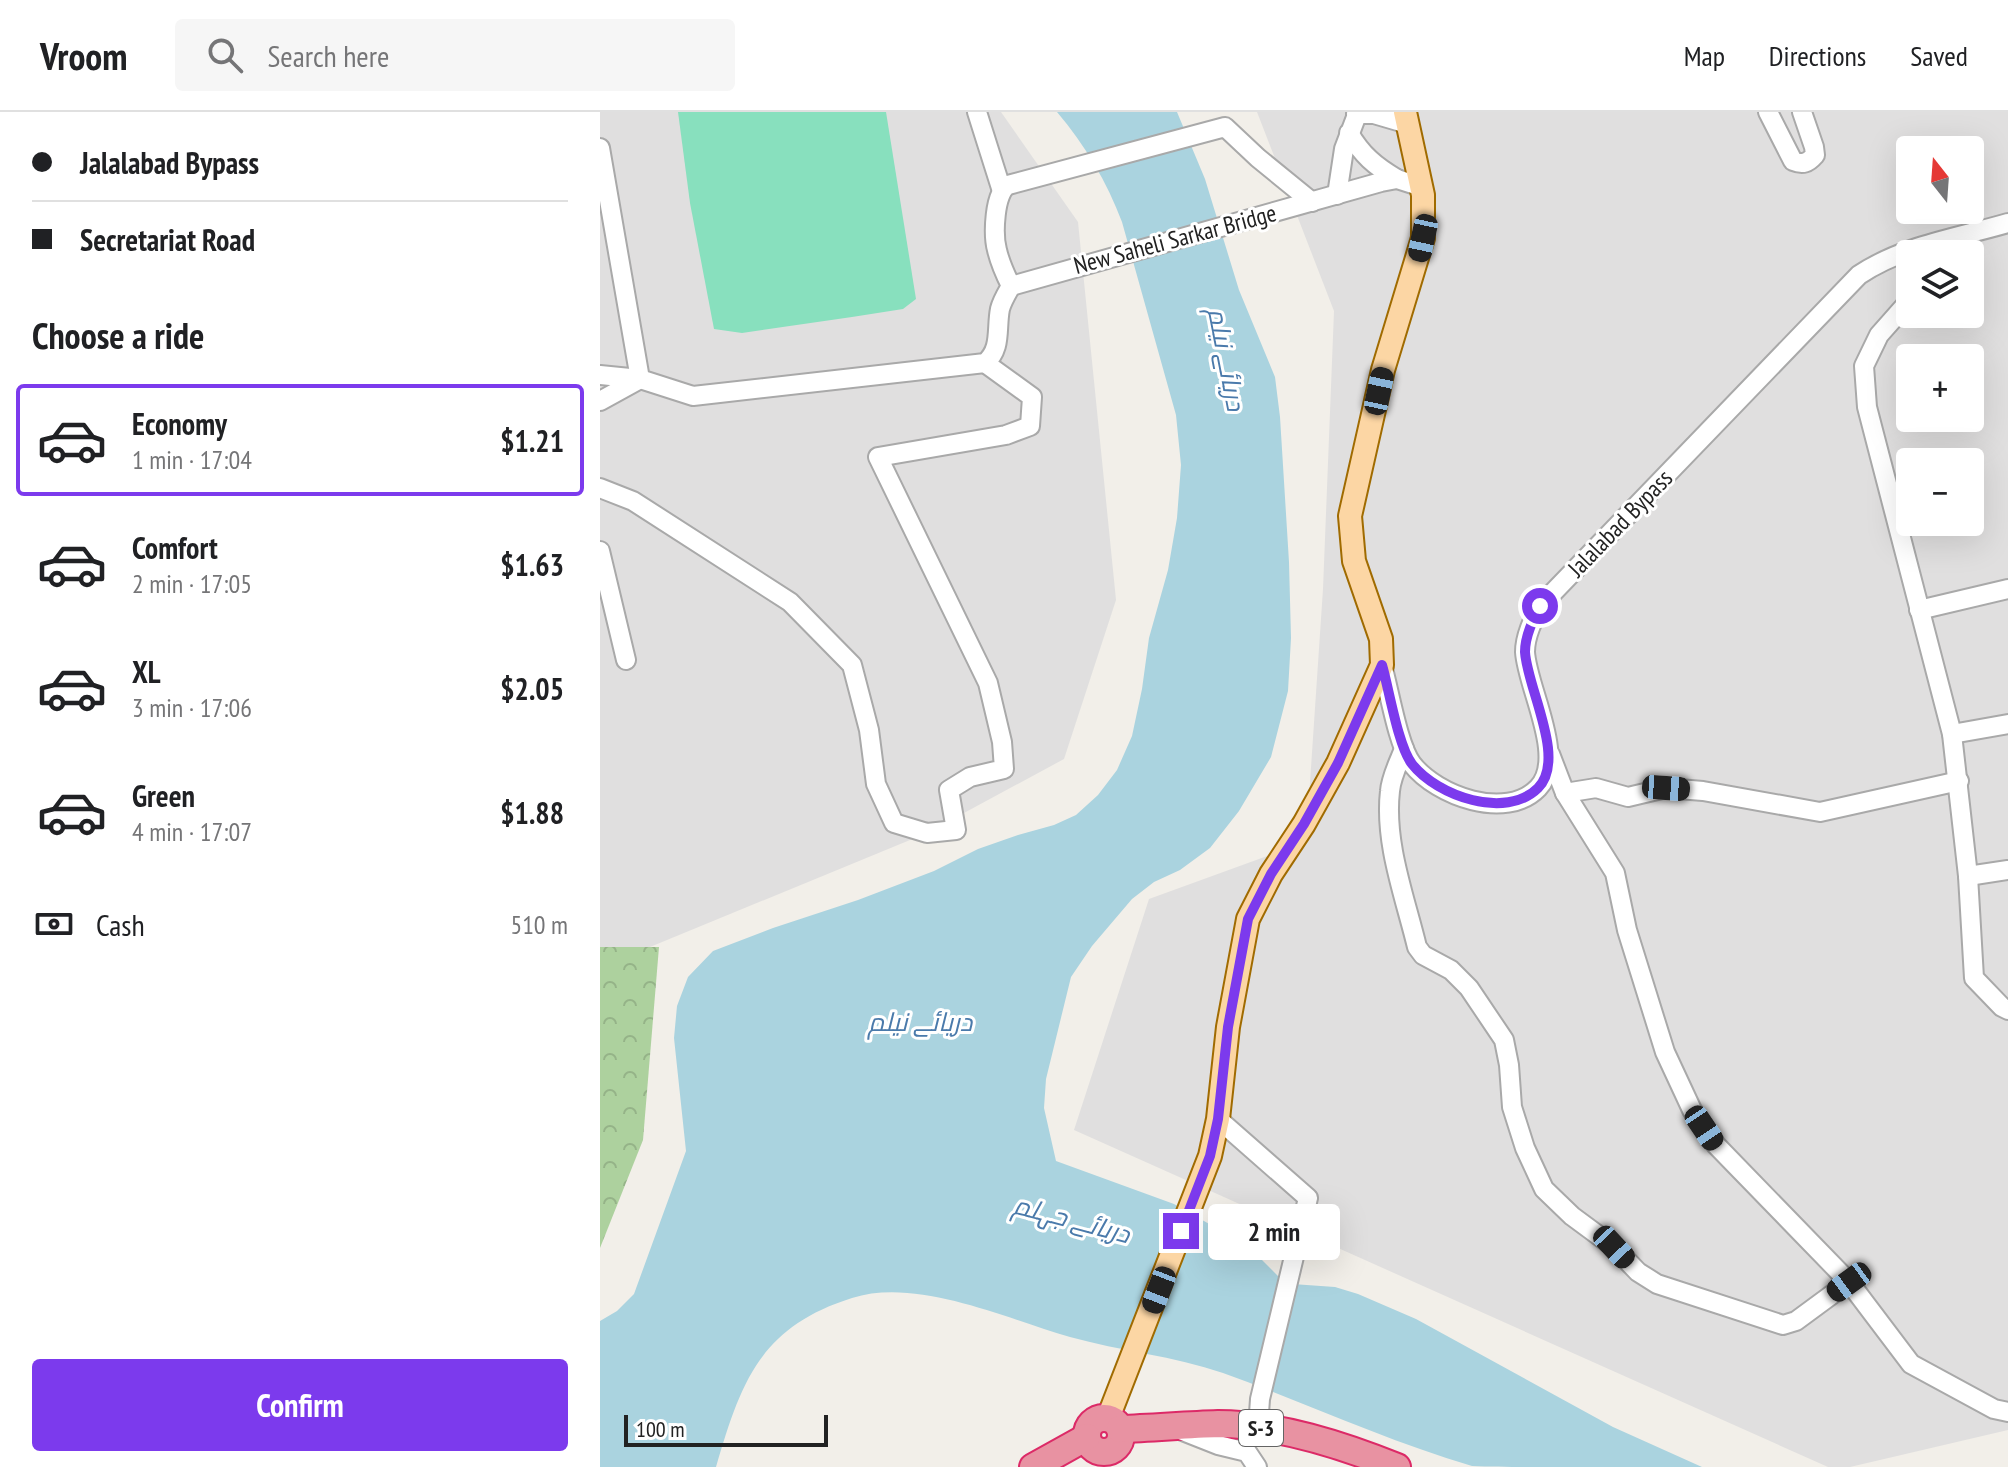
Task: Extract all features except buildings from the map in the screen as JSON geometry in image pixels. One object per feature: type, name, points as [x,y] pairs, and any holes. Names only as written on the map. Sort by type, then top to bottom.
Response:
[{"type":"highway","name":"S-3","points":[[1114,1418],[1173,1427],[1220,1424],[1258,1428],[1362,1453],[1397,1467]]},
{"type":"highway","points":[[1033,1467],[1087,1437],[1097,1450],[1108,1451],[1120,1440],[1114,1418]]},
{"type":"main road","points":[[1114,1418],[1210,1156],[1218,1119],[1228,1027],[1248,919],[1271,874],[1304,824],[1338,763],[1382,665],[1381,639],[1354,561],[1350,516],[1383,370],[1421,248],[1424,213],[1422,187],[1407,118]]},
{"type":"street","points":[[600,375],[640,379],[693,396],[985,363],[994,356],[998,346],[1001,304],[1011,286],[996,246],[1001,188],[977,112]]},
{"type":"street","points":[[1768,112],[1793,161],[1800,164],[1815,155],[1802,112]]},
{"type":"street","points":[[1337,195],[1349,133],[1357,113],[1407,118]]},
{"type":"street","points":[[1001,188],[1220,122],[1304,204]]},
{"type":"street","points":[[1349,133],[1362,155],[1373,165],[1397,179],[1422,187]]},
{"type":"street","points":[[600,148],[640,379]]},
{"type":"street","name":"New Saheli Sarkar Bridge","points":[[1011,286],[1397,179]]},
{"type":"street","name":"Jalalabad Bypass","points":[[2008,223],[1912,248],[1883,259],[1859,275],[1540,606],[1529,630],[1525,652],[1550,754],[1565,793],[1615,873],[1627,930],[1645,991],[1665,1052],[1692,1110],[1716,1145],[1849,1282],[1911,1364],[1994,1409],[2008,1412]]},
{"type":"street","points":[[1960,240],[1963,236]]},
{"type":"street","points":[[1896,316],[1879,335],[1864,366],[1867,407],[1952,734],[1968,876],[1974,978],[2008,1010]]},
{"type":"street","points":[[600,488],[633,501],[790,602],[852,665],[869,730],[876,784],[894,823],[927,833],[956,830],[949,790],[970,777],[1004,769],[1002,742],[988,683],[878,457],[1006,435],[1030,426],[1032,397],[985,363]]},
{"type":"street","points":[[600,401],[640,379]]},
{"type":"street","points":[[600,551],[626,660]]},
{"type":"street","points":[[1919,610],[2008,589]]},
{"type":"street","points":[[1382,665],[1404,749],[1413,765],[1432,781],[1466,800],[1495,804],[1527,797],[1541,786],[1550,754]]},
{"type":"street","points":[[1952,734],[2008,724]]},
{"type":"street","points":[[1404,749],[1390,789],[1390,821],[1397,868],[1417,947],[1423,955],[1451,970],[1469,988],[1504,1040],[1512,1107],[1525,1148],[1544,1189],[1572,1216],[1614,1247],[1638,1272],[1657,1284],[1783,1325],[1796,1321],[1849,1282]]},
{"type":"street","points":[[1565,793],[1596,788],[1628,797],[1666,788],[1703,791],[1820,812],[1959,781]]},
{"type":"street","points":[[1968,876],[2008,870]]},
{"type":"street","points":[[1218,1119],[1308,1198],[1260,1399],[1258,1428]]},
{"type":"street","points":[[1173,1427],[1218,1445],[1247,1452],[1257,1467]]},
{"type":"shaded area","points":[[600,112],[1001,112],[1078,222],[1116,600],[1064,759],[927,833],[650,947],[600,947]]},
{"type":"shaded area","points":[[1257,112],[2008,112],[2008,1430],[1850,1467],[1828,1467],[1074,1130],[1149,899],[1306,842],[1323,589],[1334,311]]},
{"type":"green space","points":[[678,112],[886,112],[916,299],[903,309],[852,317],[742,333],[714,329],[690,203]]},
{"type":"green space","points":[[600,947],[659,947],[643,1140],[600,1248]]},
{"type":"water","points":[[1057,112],[1177,112],[1205,179],[1239,290],[1275,377],[1289,562],[1291,638],[1288,691],[1271,757],[1239,811],[1210,848],[1132,899],[1092,946],[1071,977],[1046,1079],[1044,1108],[1056,1161],[1174,1204],[1248,1246],[1279,1277],[1292,1284],[1335,1287],[1416,1319],[1613,1427],[1702,1467],[1472,1466],[1204,1367],[1070,1337],[933,1296],[877,1293],[852,1298],[821,1310],[795,1325],[775,1342],[746,1384],[716,1467],[600,1467],[600,1321],[617,1311],[634,1294],[686,1151],[674,1038],[677,1006],[688,977],[713,951],[858,900],[934,871],[978,849],[1076,815],[1098,795],[1117,770],[1132,736],[1149,638],[1168,570],[1177,518],[1181,465],[1176,415],[1122,222],[1094,164]]},
{"type":"route","points":[[1181,1231],[1210,1156],[1218,1119],[1228,1027],[1248,919],[1271,874],[1304,824],[1338,763],[1382,665],[1404,749],[1413,765],[1432,781],[1466,800],[1495,804],[1527,797],[1541,786],[1550,754],[1525,652],[1529,630],[1540,606]]},
{"type":"water label","name":"دریائے نیلم","points":[[1227,359]]},
{"type":"water label","name":"دریائے نیلم","points":[[920,1021]]},
{"type":"water label","name":"دریائے جہلم","points":[[1072,1219]]}]
